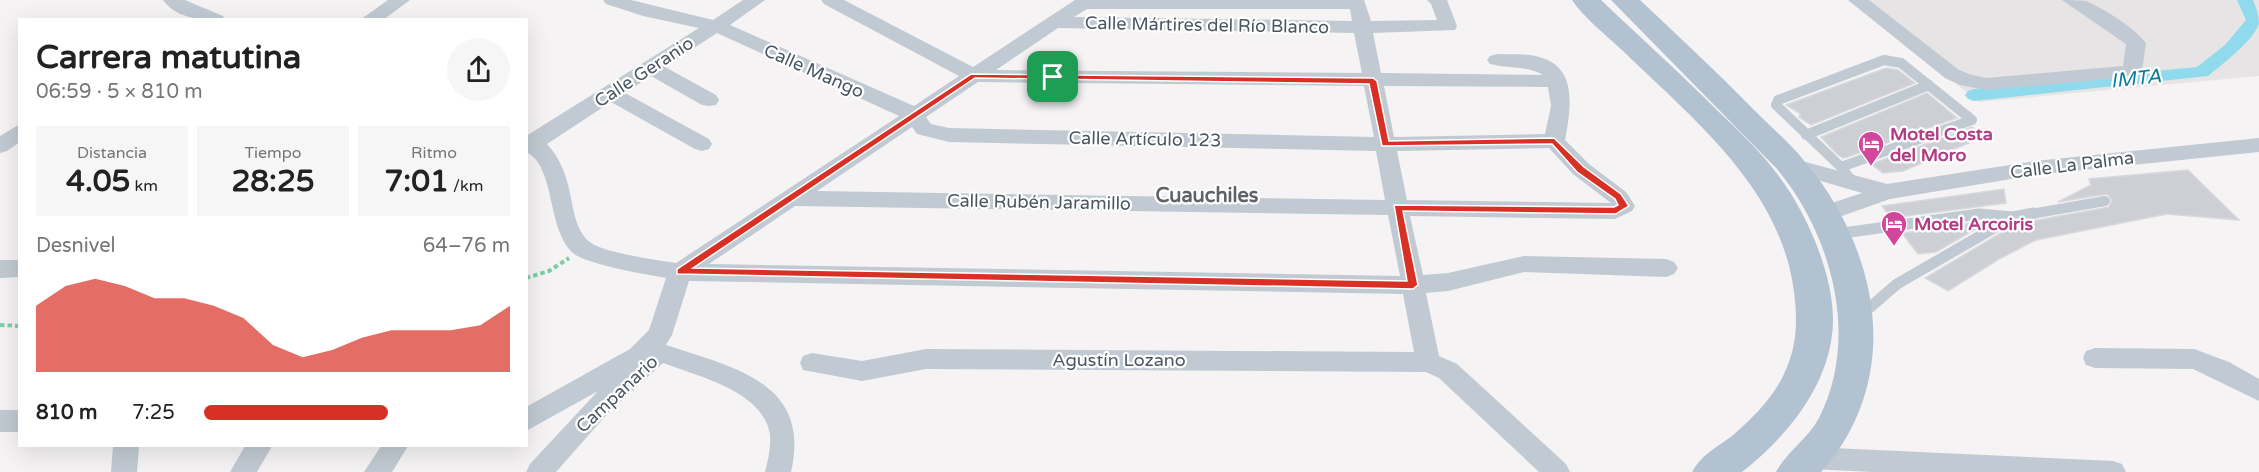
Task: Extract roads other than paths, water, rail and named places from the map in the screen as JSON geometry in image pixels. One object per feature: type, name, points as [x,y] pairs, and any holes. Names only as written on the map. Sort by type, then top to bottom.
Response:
[{"type":"main road","points":[[1585,0],[1679,88],[1756,168],[1789,219],[1809,273],[1814,336],[1805,370],[1792,396],[1773,420],[1737,455],[1712,472]]},
{"type":"main road","points":[[1624,0],[1708,79],[1791,165],[1829,224],[1852,290],[1855,320],[1854,367],[1845,400],[1834,427],[1804,465]]},
{"type":"street","points":[[172,0],[185,15],[204,18]]},
{"type":"street","points":[[372,18],[401,0]]},
{"type":"street","name":"Calle Mango","points":[[612,0],[650,12],[716,26],[913,114]]},
{"type":"street","name":"Calle Geranio","points":[[529,143],[612,93],[756,0]]},
{"type":"street","points":[[830,0],[974,76],[1558,81]]},
{"type":"street","name":"Calle Mártires del Río Blanco","points":[[1052,22],[1363,27],[1448,26],[1439,1],[1436,0]]},
{"type":"street","points":[[1857,0],[1952,74],[1977,82],[2132,71],[2136,44],[2124,32],[2071,0]]},
{"type":"street","points":[[528,419],[639,356],[660,335],[680,272],[913,114],[974,76],[1052,22],[1074,3],[1358,4],[1428,362],[1448,371],[1557,472]]},
{"type":"street","points":[[1497,60],[1536,62],[1555,73],[1561,106],[1554,141]]},
{"type":"street","points":[[650,68],[710,100]]},
{"type":"street","points":[[612,93],[702,144]]},
{"type":"street","name":"Calle Artículo 123","points":[[913,114],[924,129],[949,135],[1385,144],[1554,141]]},
{"type":"street","points":[[0,146],[18,132]]},
{"type":"street","name":"Calle Rubén Jaramillo","points":[[788,198],[1616,211],[1624,206],[1618,197],[1581,170],[1554,141]]},
{"type":"street","points":[[529,143],[553,163],[565,225],[582,249],[635,266],[680,272],[1413,285],[1448,282],[1524,264],[1666,268]]},
{"type":"street","name":"Calle La Palma","points":[[1791,165],[1862,185],[2259,145]]},
{"type":"street","name":"Calle La Palma","points":[[1829,224],[1862,185]]},
{"type":"street","points":[[0,269],[18,268]]},
{"type":"street","name":"Campanario","points":[[539,472],[600,405],[659,352],[743,382],[768,402],[782,430],[783,448],[778,472]]},
{"type":"street","points":[[2095,358],[2194,359],[2220,369],[2259,391]]},
{"type":"street","name":"Agustín Lozano","points":[[812,363],[862,371],[926,359],[1428,362]]},
{"type":"street","points":[[0,421],[18,421]]},
{"type":"street","points":[[124,472],[126,447]]},
{"type":"street","points":[[243,472],[258,447]]},
{"type":"street","points":[[377,472],[394,447]]},
{"type":"street","points":[[1804,465],[2113,472]]},
{"type":"lane","points":[[1884,60],[1901,63],[1972,120],[1862,185],[1806,135],[1776,105],[1778,100],[1884,60]]},
{"type":"lane","points":[[1806,135],[1929,85]]},
{"type":"lane","points":[[1829,224],[1979,214],[2013,217],[2105,201]]},
{"type":"lane","points":[[1855,320],[1897,284],[2013,217]]},
{"type":"waterway","name":"IMTA","points":[[1974,95],[2202,72],[2231,49],[2254,20],[2245,0]]},
{"type":"place","name":"Motel Costa del Moro","points":[[1871,167]]},
{"type":"place","name":"Motel Arcoiris","points":[[1894,247]]},
{"type":"district","name":"Cuauchiles","points":[[1207,196]]}]
